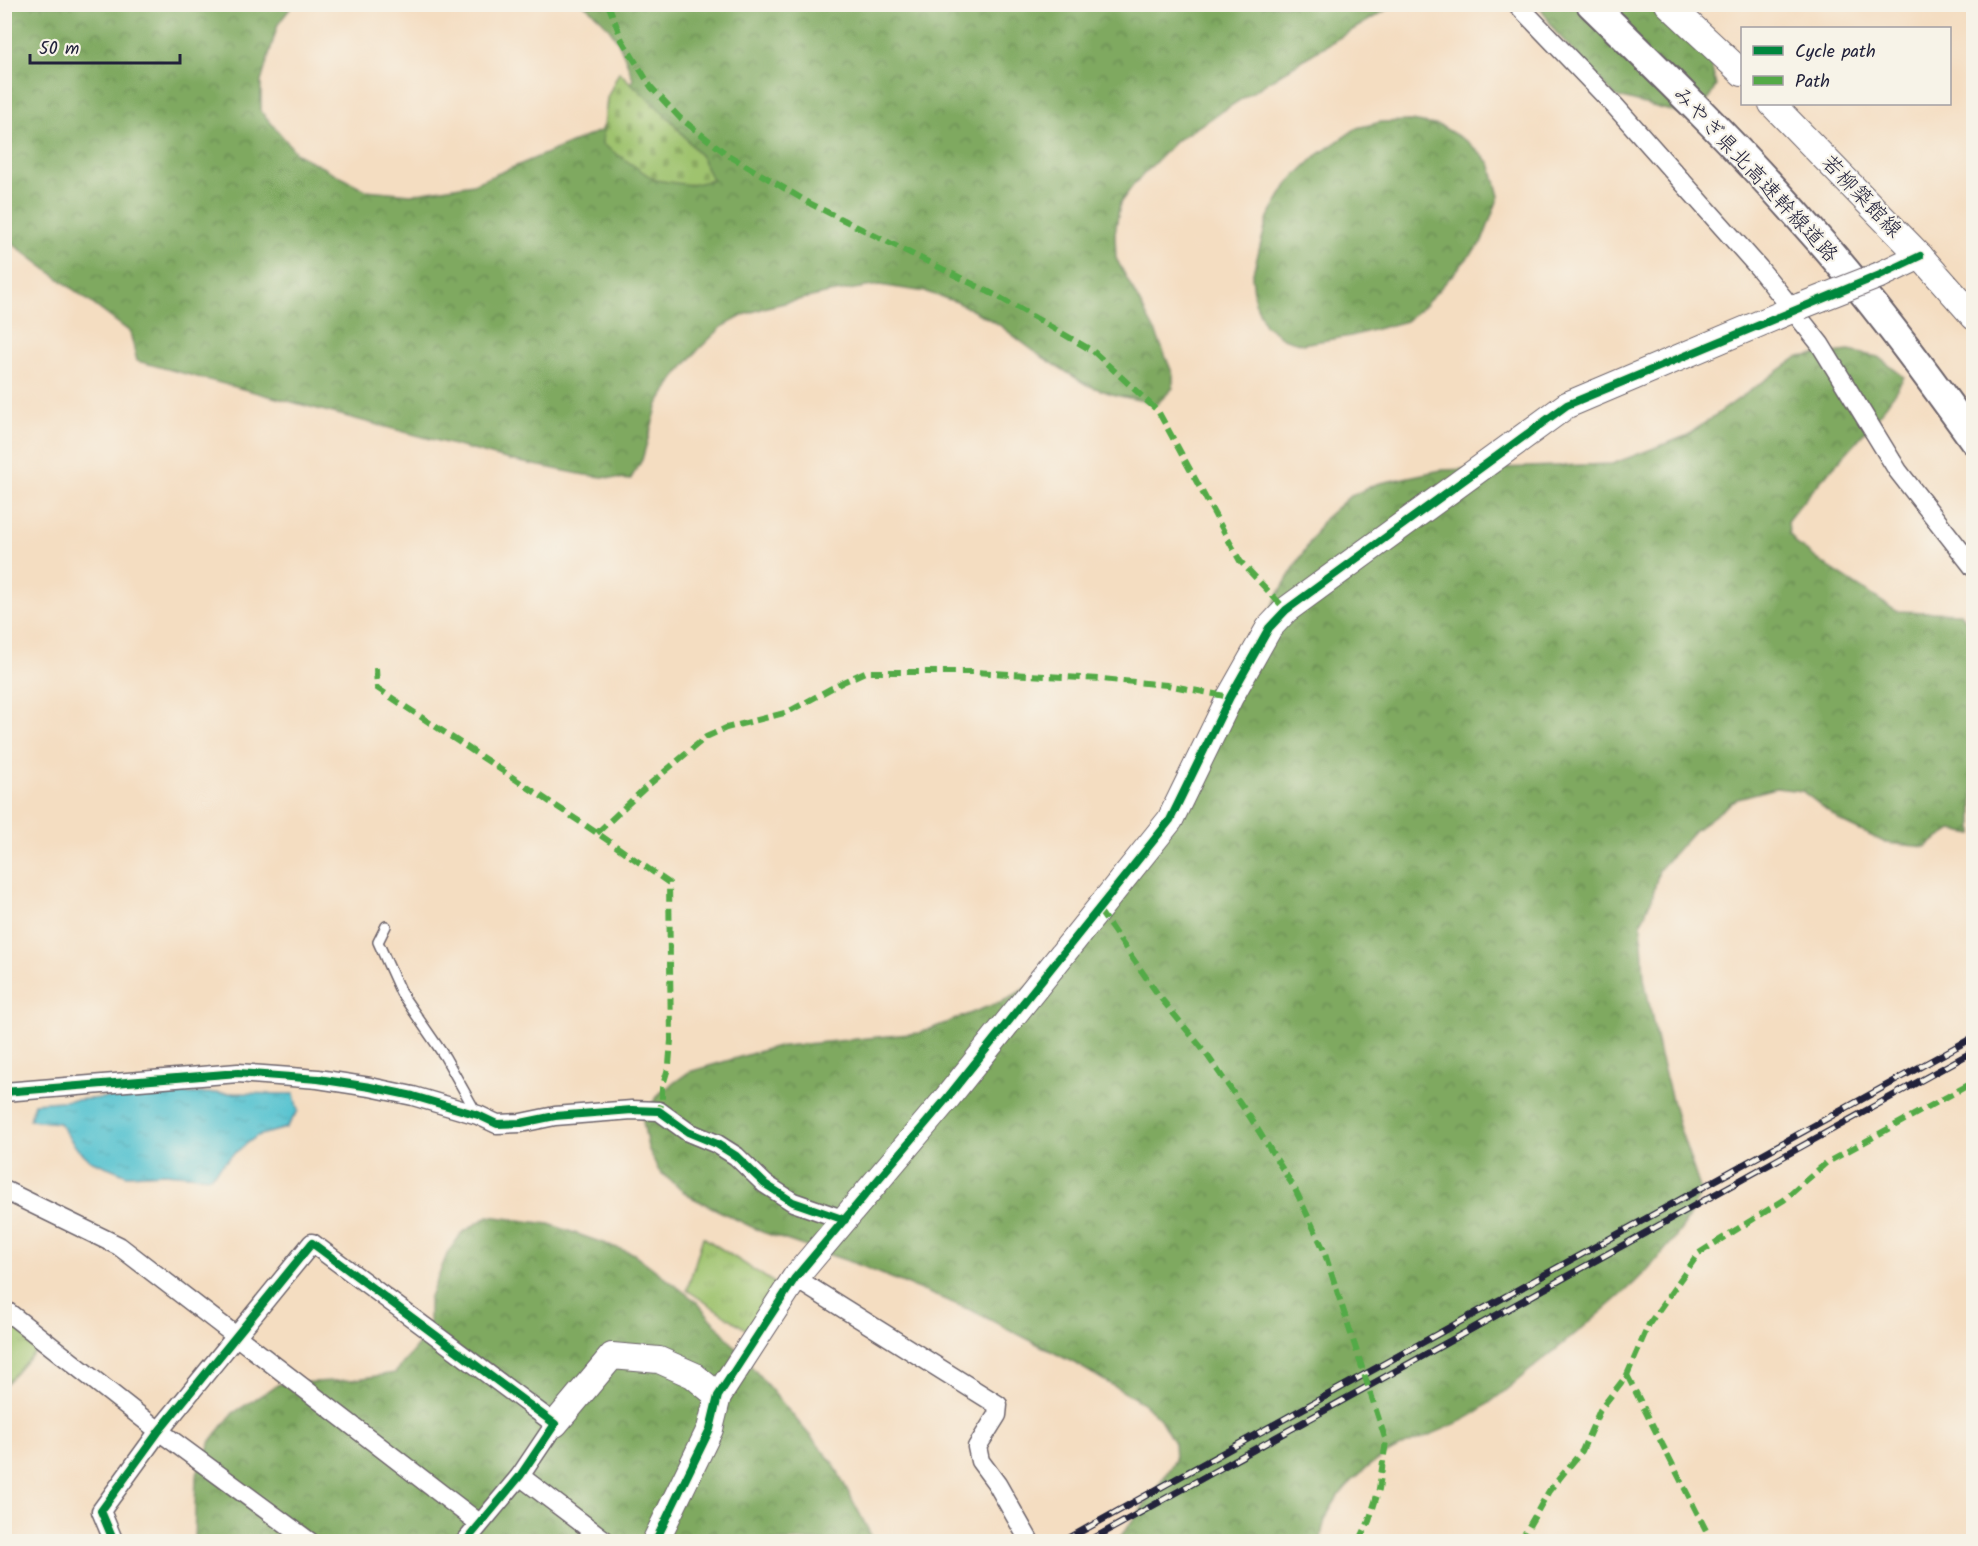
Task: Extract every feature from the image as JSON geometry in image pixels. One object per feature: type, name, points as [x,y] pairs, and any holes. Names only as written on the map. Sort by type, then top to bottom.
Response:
[{"type":"main road","name":"みやぎ県北高速幹線道路","points":[[1590,4],[1689,101],[1806,225],[1872,303],[1974,440]]},
{"type":"street","points":[[1517,4],[1615,106],[1797,308],[1898,471],[1974,568]]},
{"type":"street","points":[[1668,4],[1741,71]]},
{"type":"street","name":"若柳築館線","points":[[1773,105],[1920,256],[1974,317]]},
{"type":"street","points":[[655,1542],[710,1430],[718,1396],[795,1278],[976,1062],[1170,820],[1230,697],[1269,628],[1286,610],[1567,405],[1880,275],[1920,256]]},
{"type":"street","points":[[4,1092],[238,1073],[318,1079],[370,1087],[412,1096],[478,1115],[497,1124],[521,1123],[555,1116],[633,1110],[659,1111],[688,1132],[717,1143],[736,1156],[765,1184],[793,1202],[845,1220]]},
{"type":"street","points":[[4,1190],[119,1246],[479,1524]]},
{"type":"street","points":[[114,1542],[101,1511],[159,1431],[312,1243],[555,1424]]},
{"type":"street","points":[[795,1278],[998,1405],[997,1415],[977,1447],[980,1461],[997,1484],[1030,1542]]},
{"type":"street","points":[[4,1309],[159,1431],[310,1542]]},
{"type":"street","points":[[465,1542],[520,1476],[555,1424],[612,1356],[659,1360],[693,1375],[718,1396]]},
{"type":"street","points":[[520,1476],[607,1542]]},
{"type":"lane","points":[[386,926],[378,942],[401,993],[445,1057],[478,1115]]},
{"type":"green space","points":[[4,5],[293,5],[278,24],[261,82],[261,111],[297,154],[366,190],[411,194],[473,184],[600,131],[618,107],[633,79],[610,29],[584,5],[1395,5],[1325,46],[1177,140],[1134,184],[1120,203],[1115,234],[1116,258],[1156,333],[1173,375],[1173,388],[1157,404],[1115,395],[1087,385],[1039,355],[998,324],[957,302],[926,292],[879,285],[767,307],[744,315],[722,327],[674,378],[658,404],[642,460],[630,480],[585,475],[510,460],[137,361],[130,332],[5,238]]},
{"type":"green space","points":[[1539,5],[1674,5],[1708,50],[1716,86],[1705,106],[1693,117],[1615,96],[1555,31]]},
{"type":"green space","points":[[619,72],[670,119],[702,158],[712,180],[691,185],[655,180],[602,144],[607,98]]},
{"type":"green space","points":[[1411,121],[1441,126],[1468,142],[1490,163],[1499,196],[1482,242],[1426,304],[1406,321],[1351,336],[1302,344],[1283,338],[1265,325],[1255,302],[1252,276],[1268,217],[1289,182],[1316,156],[1357,128],[1381,122]]},
{"type":"green space","points":[[1849,351],[1878,357],[1904,377],[1892,397],[1864,433],[1788,520],[1789,533],[1797,544],[1824,564],[1896,611],[1961,613],[1973,630],[1973,834],[1952,830],[1925,847],[1886,843],[1844,823],[1802,791],[1776,788],[1738,798],[1694,831],[1659,870],[1652,898],[1641,923],[1644,978],[1660,1056],[1679,1126],[1701,1191],[1685,1224],[1638,1280],[1494,1399],[1463,1420],[1390,1452],[1364,1470],[1348,1485],[1329,1511],[1322,1530],[1321,1541],[1117,1541],[1175,1460],[1174,1443],[1160,1419],[1143,1403],[1076,1364],[973,1311],[854,1263],[762,1232],[689,1196],[659,1171],[648,1148],[642,1116],[661,1092],[689,1072],[774,1047],[920,1033],[1010,998],[1060,965],[1121,883],[1286,581],[1324,519],[1349,497],[1376,484],[1441,470],[1612,464],[1686,436],[1798,357]]},
{"type":"green space","points":[[488,1216],[549,1224],[634,1254],[697,1302],[833,1463],[874,1541],[194,1542],[196,1476],[211,1441],[233,1413],[279,1384],[351,1380],[395,1373],[429,1332],[429,1299],[448,1252],[462,1233]]},
{"type":"green space","points":[[703,1237],[782,1288],[747,1330],[687,1290]]},
{"type":"green space","points":[[5,1317],[40,1346],[5,1385]]},
{"type":"water","points":[[156,1094],[294,1094],[298,1111],[286,1128],[257,1136],[232,1155],[210,1177],[165,1173],[127,1175],[90,1160],[75,1146],[59,1123],[30,1120],[34,1103]]},
{"type":"railway","points":[[1062,1542],[1974,1037]]},
{"type":"railway","points":[[1087,1542],[1974,1051]]},
{"type":"marked path","points":[[608,4],[622,40],[651,87],[680,118],[728,155],[811,204],[997,296],[1093,351],[1158,411],[1240,561],[1286,610]]},
{"type":"marked path","points":[[376,668],[377,688],[669,883],[671,1040],[669,1065],[662,1088],[662,1102],[659,1111]]},
{"type":"marked path","points":[[597,833],[645,788],[706,737],[726,728],[788,712],[865,672],[974,672],[1101,679],[1167,685],[1230,697]]},
{"type":"marked path","points":[[1099,910],[1159,996],[1205,1052],[1250,1117],[1295,1189],[1323,1248],[1386,1441],[1379,1489],[1369,1521],[1359,1542]]},
{"type":"marked path","points":[[1520,1542],[1549,1491],[1582,1451],[1600,1410],[1627,1375],[1649,1324],[1699,1253],[1784,1200],[1826,1163],[1974,1082]]},
{"type":"marked path","points":[[1627,1375],[1712,1542]]},
{"type":"cycle path","points":[[655,1542],[710,1429],[718,1396],[795,1278],[947,1098],[1170,820],[1230,697],[1269,628],[1286,610],[1567,405],[1880,275],[1920,256]]},
{"type":"cycle path","points":[[4,1092],[238,1073],[318,1079],[370,1087],[413,1096],[478,1115],[497,1124],[521,1123],[555,1116],[632,1110],[659,1111],[688,1132],[717,1144],[736,1156],[765,1184],[793,1202],[845,1220]]},
{"type":"cycle path","points":[[114,1542],[101,1511],[159,1431],[312,1243],[555,1424],[520,1476],[465,1542]]}]
